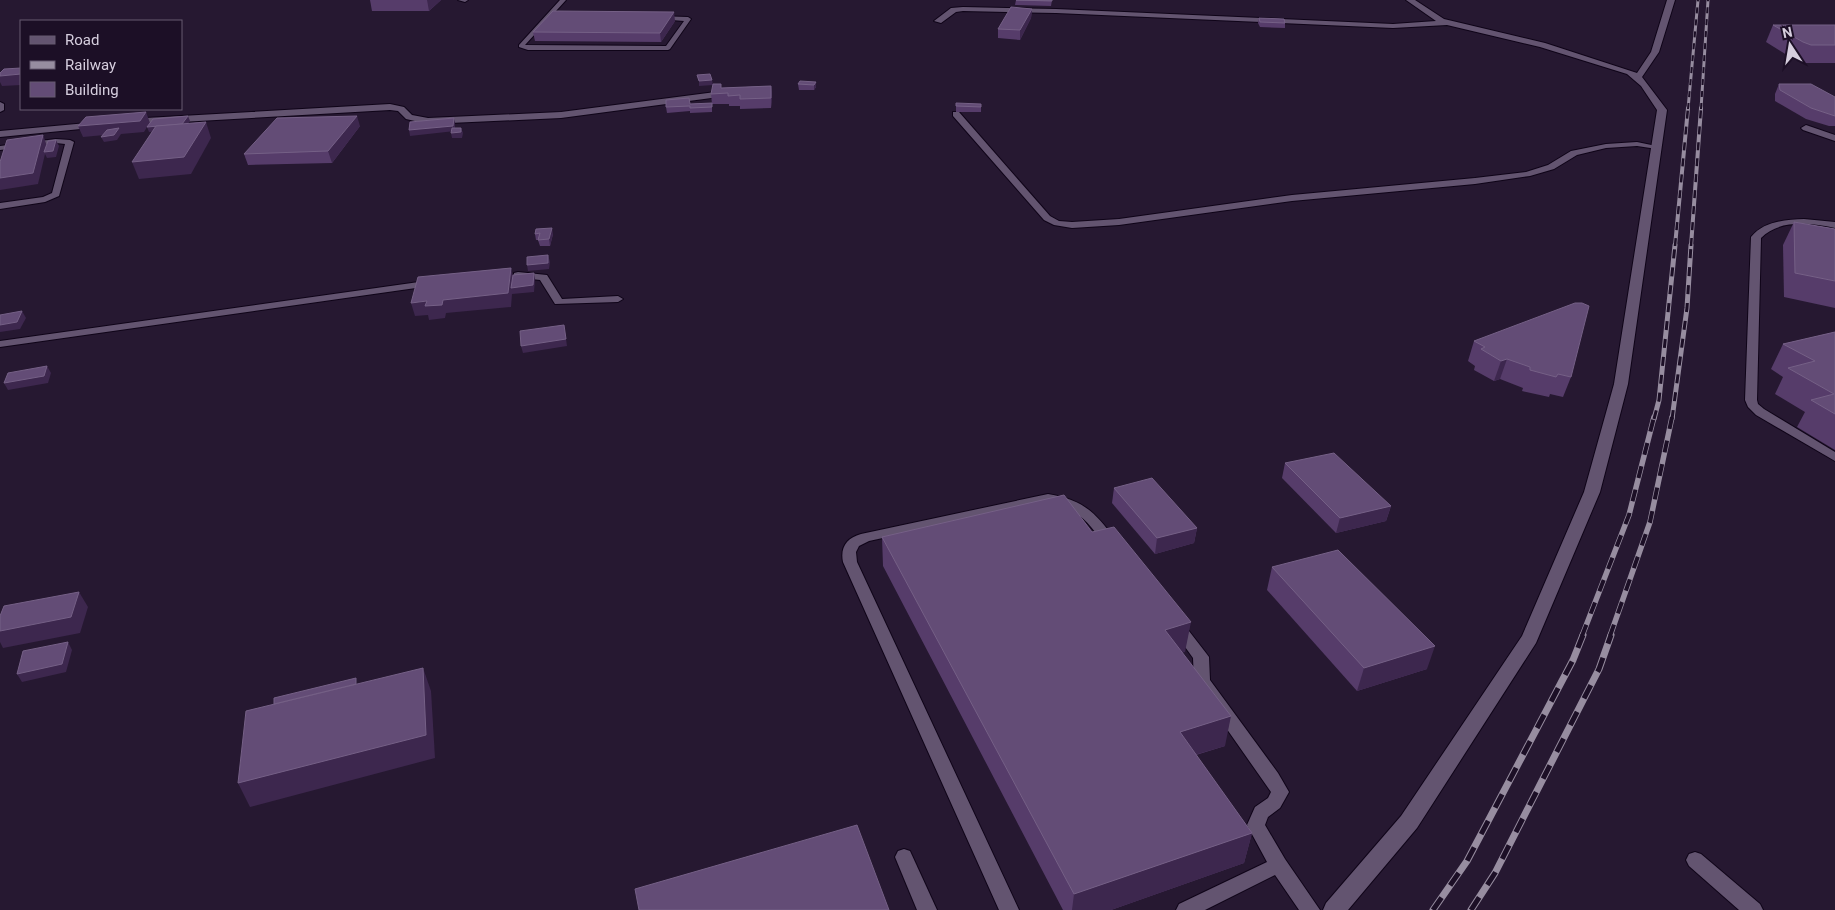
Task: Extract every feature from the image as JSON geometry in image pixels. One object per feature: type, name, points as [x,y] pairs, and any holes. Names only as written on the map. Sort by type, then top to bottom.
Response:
[{"type":"street","points":[[1334,910],[1409,822],[1530,638],[1592,492],[1621,384],[1658,147],[1662,110],[1638,77],[1620,68],[1582,56],[1447,23],[1431,16],[1410,0]]},
{"type":"street","points":[[1638,77],[1646,71],[1652,58],[1670,0]]},
{"type":"street","points":[[938,21],[958,9],[1057,8],[1393,26],[1447,23]]},
{"type":"street","points":[[0,134],[192,116],[390,107],[401,109],[409,117],[428,121],[541,116],[576,114],[714,94],[738,93]]},
{"type":"street","points":[[1806,128],[1835,138]]},
{"type":"lane","points":[[563,0],[520,46],[528,48],[664,49],[671,47],[688,19],[652,17]]},
{"type":"lane","points":[[547,16],[557,16]]},
{"type":"lane","points":[[0,104],[0,110]]},
{"type":"lane","points":[[956,114],[1047,218],[1057,223],[1072,225],[1119,222],[1292,198],[1475,181],[1526,174],[1551,167],[1574,153],[1606,146],[1637,144],[1658,147]]},
{"type":"lane","points":[[0,148],[56,141],[70,142],[56,194],[45,199],[0,206]]},
{"type":"lane","points":[[1835,225],[1804,222],[1774,225],[1761,230],[1756,237],[1751,400],[1752,405],[1760,412],[1835,457]]},
{"type":"lane","points":[[505,275],[543,276],[550,284],[552,296],[559,302],[618,299]]},
{"type":"lane","points":[[0,344],[448,281]]},
{"type":"lane","points":[[1009,910],[850,562],[849,546],[856,540],[866,537],[1048,498],[1075,504],[1085,510],[1122,556]]},
{"type":"lane","points":[[1164,610],[1201,657],[1202,681],[1272,778],[1280,792],[1274,803],[1261,812],[1256,825],[1278,865],[1310,910]]},
{"type":"lane","points":[[904,857],[927,910]]},
{"type":"lane","points":[[1695,860],[1753,910]]},
{"type":"lane","points":[[1186,910],[1278,865]]},
{"type":"building","points":[[1016,0],[1052,0],[1052,1]]},
{"type":"building","points":[[1011,7],[1032,9],[1020,30],[998,29]]},
{"type":"building","points":[[553,11],[674,12],[660,33],[533,32]]},
{"type":"building","points":[[1259,18],[1284,19],[1285,23],[1260,22]]},
{"type":"building","points":[[1773,25],[1835,25],[1835,45],[1811,45]]},
{"type":"building","points":[[20,68],[20,74],[0,76],[4,69]]},
{"type":"building","points":[[710,74],[712,80],[699,81],[697,75]]},
{"type":"building","points":[[800,81],[816,82],[814,85],[798,84]]},
{"type":"building","points":[[713,84],[721,84],[721,88],[771,86],[771,98],[740,99],[740,95],[728,96],[728,93],[711,94]]},
{"type":"building","points":[[1779,84],[1811,84],[1835,97],[1835,116],[1811,108],[1780,90]]},
{"type":"building","points":[[689,98],[690,104],[712,103],[712,107],[666,107],[666,100]]},
{"type":"building","points":[[956,103],[981,104],[981,107],[956,106]]},
{"type":"building","points":[[146,112],[140,121],[78,126],[86,117]]},
{"type":"building","points":[[188,116],[182,124],[147,127],[153,119]]},
{"type":"building","points":[[357,116],[328,151],[244,154],[277,118]]},
{"type":"building","points":[[454,118],[453,126],[409,130],[410,122]]},
{"type":"building","points":[[206,122],[184,157],[132,162],[156,126]]},
{"type":"building","points":[[119,128],[114,135],[101,137],[107,130]]},
{"type":"building","points":[[452,128],[461,128],[461,132],[451,133]]},
{"type":"building","points":[[43,135],[33,173],[0,178],[0,162],[7,140]]},
{"type":"building","points":[[56,140],[53,151],[44,152],[48,141]]},
{"type":"building","points":[[1794,222],[1835,229],[1835,281],[1795,273]]},
{"type":"building","points":[[552,228],[549,239],[538,240],[540,233],[535,234],[536,229]]},
{"type":"building","points":[[548,255],[548,263],[527,265],[527,257]]},
{"type":"building","points":[[511,268],[508,293],[443,300],[442,305],[425,306],[427,301],[411,303],[418,277]]},
{"type":"building","points":[[534,273],[533,285],[511,288],[513,275]]},
{"type":"building","points":[[1575,303],[1589,306],[1571,377],[1558,374],[1556,377],[1530,370],[1530,367],[1507,359],[1501,361],[1481,349],[1485,347],[1474,341]]},
{"type":"building","points":[[22,311],[17,322],[0,325],[0,315]]},
{"type":"building","points":[[564,325],[566,339],[521,346],[520,331]]},
{"type":"building","points":[[1835,332],[1835,414],[1811,400],[1834,394],[1788,368],[1815,361],[1783,344]]},
{"type":"building","points":[[47,366],[44,376],[4,383],[8,373]]},
{"type":"building","points":[[1334,453],[1391,506],[1340,518],[1285,463]]},
{"type":"building","points":[[1152,478],[1197,528],[1157,538],[1114,488]]},
{"type":"building","points":[[1064,495],[1092,532],[1114,527],[1191,622],[1165,630],[1231,716],[1180,732],[1252,833],[1074,894],[882,537]]},
{"type":"building","points":[[1338,550],[1435,646],[1364,668],[1272,567]]},
{"type":"building","points":[[79,592],[71,617],[0,631],[0,616],[4,606]]},
{"type":"building","points":[[68,642],[62,664],[17,674],[23,651]]},
{"type":"building","points":[[423,668],[426,735],[238,783],[246,711]]},
{"type":"building","points":[[356,678],[356,684],[274,704],[274,698]]},
{"type":"building","points":[[857,825],[889,910],[639,910],[635,889]]},
{"type":"railway","points":[[1688,109],[1698,0]]},
{"type":"railway","points":[[1701,109],[1708,0]]},
{"type":"railway","points":[[1675,246],[1688,108]]},
{"type":"railway","points":[[1691,246],[1701,108]]},
{"type":"railway","points":[[1654,419],[1659,400],[1675,245]]},
{"type":"railway","points":[[1672,419],[1687,308],[1691,245]]},
{"type":"railway","points":[[1582,636],[1629,515],[1654,417]]},
{"type":"railway","points":[[1610,636],[1650,522],[1672,417]]},
{"type":"railway","points":[[1433,910],[1467,861],[1573,660],[1583,635]]},
{"type":"railway","points":[[1471,910],[1495,873],[1599,669],[1611,635]]}]
